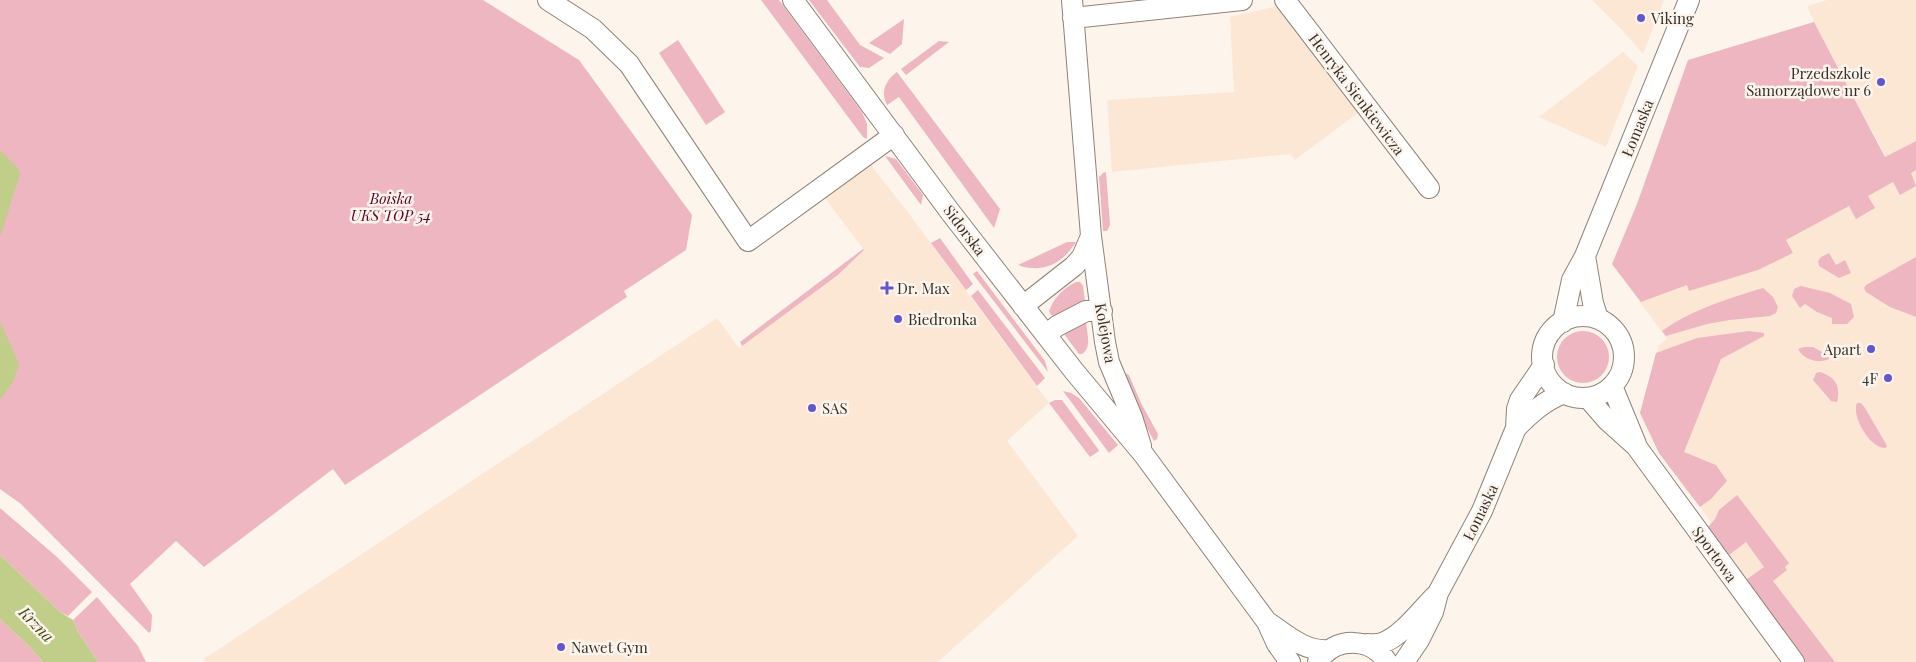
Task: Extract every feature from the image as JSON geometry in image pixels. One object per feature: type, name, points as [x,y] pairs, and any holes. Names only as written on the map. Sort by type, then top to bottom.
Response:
[{"type":"street","points":[[548,0],[593,29],[629,64],[748,241],[894,136]]},
{"type":"street","name":"Sidorska","points":[[793,0],[1023,306],[1144,455]]},
{"type":"street","points":[[1072,9],[1242,0]]},
{"type":"street","name":"Henryka Sienkiewicza","points":[[1285,0],[1429,188]]},
{"type":"street","name":"Łomaska","points":[[1563,322],[1572,280],[1586,256],[1689,0]]},
{"type":"street","name":"Kolejowa","points":[[1072,9],[1091,236],[1109,362],[1132,417],[1144,455],[1267,622],[1277,644],[1290,662]]},
{"type":"street","points":[[1023,306],[1074,266],[1082,257],[1091,236]]},
{"type":"street","points":[[1586,256],[1593,303],[1598,319]]},
{"type":"street","points":[[1046,335],[1057,326],[1086,311],[1102,311]]},
{"type":"street","points":[[1580,316],[1598,319],[1612,328],[1620,339],[1624,352],[1622,370],[1612,386],[1599,395],[1588,398],[1571,396],[1551,381],[1544,366],[1544,345],[1552,332],[1563,322],[1580,316]]},
{"type":"street","name":"Łomaska","points":[[1404,662],[1420,640],[1433,612],[1438,593],[1482,512],[1516,428],[1517,410],[1520,400],[1544,366]]},
{"type":"street","name":"Sportowa","points":[[1612,386],[1624,411],[1636,446]]},
{"type":"street","name":"Łomaska","points":[[1516,428],[1537,407],[1564,392]]},
{"type":"street","name":"Sportowa","points":[[1588,398],[1607,420],[1636,446],[1794,662]]},
{"type":"street","name":"Łomaska","points":[[1324,656],[1341,644],[1354,642],[1380,644],[1389,640],[1398,634],[1438,593]]},
{"type":"street","name":"Kolejowa","points":[[1267,622],[1306,648],[1324,656]]},
{"type":"street","points":[[1366,644],[1376,650],[1387,662]]},
{"type":"shaded area","points":[[1592,0],[1664,0],[1643,54],[1621,29]]},
{"type":"shaded area","name":"Przedszkole Samorządowe nr 6","points":[[1827,0],[1916,0],[1916,141],[1886,157],[1807,6]]},
{"type":"shaded area","points":[[1277,6],[1358,113],[1295,160],[1290,154],[1112,172],[1107,100],[1234,92],[1230,17]]},
{"type":"shaded area","points":[[1623,52],[1638,66],[1606,147],[1539,117]]},
{"type":"shaded area","points":[[1916,159],[1916,662],[1804,662],[1705,531],[1711,522],[1659,453],[1640,413],[1659,345],[1667,339],[1612,264]]},
{"type":"shaded area","points":[[870,164],[1049,403],[1007,441],[1078,536],[938,662],[204,662],[204,659],[717,318],[739,348],[838,275],[864,250],[824,197]]},
{"type":"green space","name":"Boiska UKS TOP 54","points":[[0,0],[483,0],[579,60],[692,215],[686,250],[624,291],[627,297],[345,485],[333,469],[204,567],[176,541],[130,584],[152,615],[151,631],[149,633],[21,504],[0,489]]},
{"type":"green space","points":[[761,0],[779,0],[862,112],[867,124],[867,139],[863,137]]},
{"type":"green space","points":[[809,0],[827,0],[860,45],[884,58],[869,68],[860,67]]},
{"type":"green space","points":[[904,19],[902,44],[890,54],[869,43]]},
{"type":"green space","points":[[1814,22],[1885,157],[1916,141],[1916,170],[1911,173],[1916,186],[1900,195],[1893,182],[1868,196],[1875,208],[1856,219],[1849,206],[1786,240],[1793,253],[1758,270],[1689,291],[1687,285],[1641,302],[1612,264],[1637,204],[1688,60]]},
{"type":"green space","points":[[678,40],[725,112],[706,125],[659,53]]},
{"type":"green space","points":[[939,41],[949,42],[906,75],[901,69]]},
{"type":"green space","points":[[897,72],[1000,209],[994,228],[899,97],[887,105],[884,95],[885,87]]},
{"type":"green space","points":[[885,156],[896,159],[923,195],[921,205]]},
{"type":"green space","points":[[1106,172],[1110,225],[1107,231],[1103,231],[1099,177]]},
{"type":"green space","points":[[940,238],[973,284],[966,290],[931,243]]},
{"type":"green space","points":[[1067,242],[1076,242],[1065,256],[1052,265],[1036,268],[1018,265]]},
{"type":"green space","points":[[863,249],[838,275],[742,346],[740,342]]},
{"type":"green space","points":[[1829,253],[1836,265],[1845,260],[1851,273],[1839,278],[1819,266],[1818,261],[1821,257]]},
{"type":"green space","points":[[1916,257],[1916,317],[1890,307],[1866,292],[1864,288],[1866,285]]},
{"type":"green space","points":[[977,271],[1045,361],[1048,372],[973,274]]},
{"type":"green space","points":[[1076,282],[1080,282],[1083,286],[1085,301],[1081,305],[1055,316],[1051,315],[1049,311],[1056,298],[1063,290]]},
{"type":"green space","points":[[1801,286],[1830,293],[1851,304],[1854,317],[1847,324],[1832,324],[1832,318],[1817,312],[1805,304],[1800,308],[1792,296],[1794,289]]},
{"type":"green space","points":[[1763,288],[1773,297],[1778,307],[1776,313],[1770,316],[1707,324],[1666,336],[1662,331],[1698,311]]},
{"type":"green space","points":[[978,290],[1045,378],[1037,386],[971,296]]},
{"type":"green space","points":[[1086,322],[1088,344],[1085,351],[1079,354],[1064,334]]},
{"type":"green space","points":[[1583,331],[1593,333],[1601,339],[1607,347],[1609,357],[1607,367],[1601,375],[1593,381],[1583,383],[1573,381],[1565,375],[1559,367],[1557,357],[1559,347],[1565,339],[1573,333]]},
{"type":"green space","points":[[1749,331],[1764,333],[1764,336],[1721,359],[1684,452],[1716,465],[1727,481],[1711,499],[1700,507],[1659,453],[1640,413],[1656,353],[1697,338]]},
{"type":"green space","points":[[1813,347],[1829,356],[1829,359],[1812,360],[1804,356],[1798,349]]},
{"type":"green space","points":[[1820,372],[1830,376],[1836,382],[1838,391],[1837,402],[1831,401],[1813,380],[1816,373]]},
{"type":"green space","points":[[1121,374],[1129,375],[1141,403],[1158,434],[1157,439],[1154,441],[1137,410]]},
{"type":"green space","points":[[1063,391],[1079,398],[1118,445],[1109,453]]},
{"type":"green space","points":[[1055,400],[1062,400],[1099,451],[1090,457],[1049,403]]},
{"type":"green space","points":[[1857,403],[1861,403],[1865,408],[1887,447],[1879,447],[1873,443],[1863,430],[1857,416]]},
{"type":"green space","points":[[1737,495],[1789,563],[1785,567],[1787,570],[1773,581],[1835,662],[1804,662],[1743,582],[1764,567],[1746,542],[1725,558],[1705,531],[1715,519],[1719,510]]},
{"type":"green space","points":[[0,508],[57,557],[92,592],[68,616],[60,612],[0,555]]},
{"type":"green space","points":[[97,597],[138,646],[146,662],[98,662],[78,632],[73,620]]},
{"type":"green space","points":[[0,619],[29,646],[43,662],[0,662]]},
{"type":"water","points":[[0,150],[17,167],[20,174],[0,237]]},
{"type":"water","points":[[0,321],[19,364],[13,382],[0,400]]},
{"type":"water","name":"Krzna","points":[[0,555],[60,612],[73,620],[78,632],[98,662],[43,662],[0,619]]},
{"type":"place","name":"Viking","points":[[1641,18]]},
{"type":"place","name":"Przedszkole Samorządowe nr 6","points":[[1881,82]]},
{"type":"place","name":"Dr. Max","points":[[887,288]]},
{"type":"place","name":"Biedronka","points":[[898,319]]},
{"type":"place","name":"Apart","points":[[1871,349]]},
{"type":"place","name":"4F","points":[[1888,378]]},
{"type":"place","name":"SAS","points":[[812,408]]},
{"type":"place","name":"Nawet Gym","points":[[561,647]]}]
